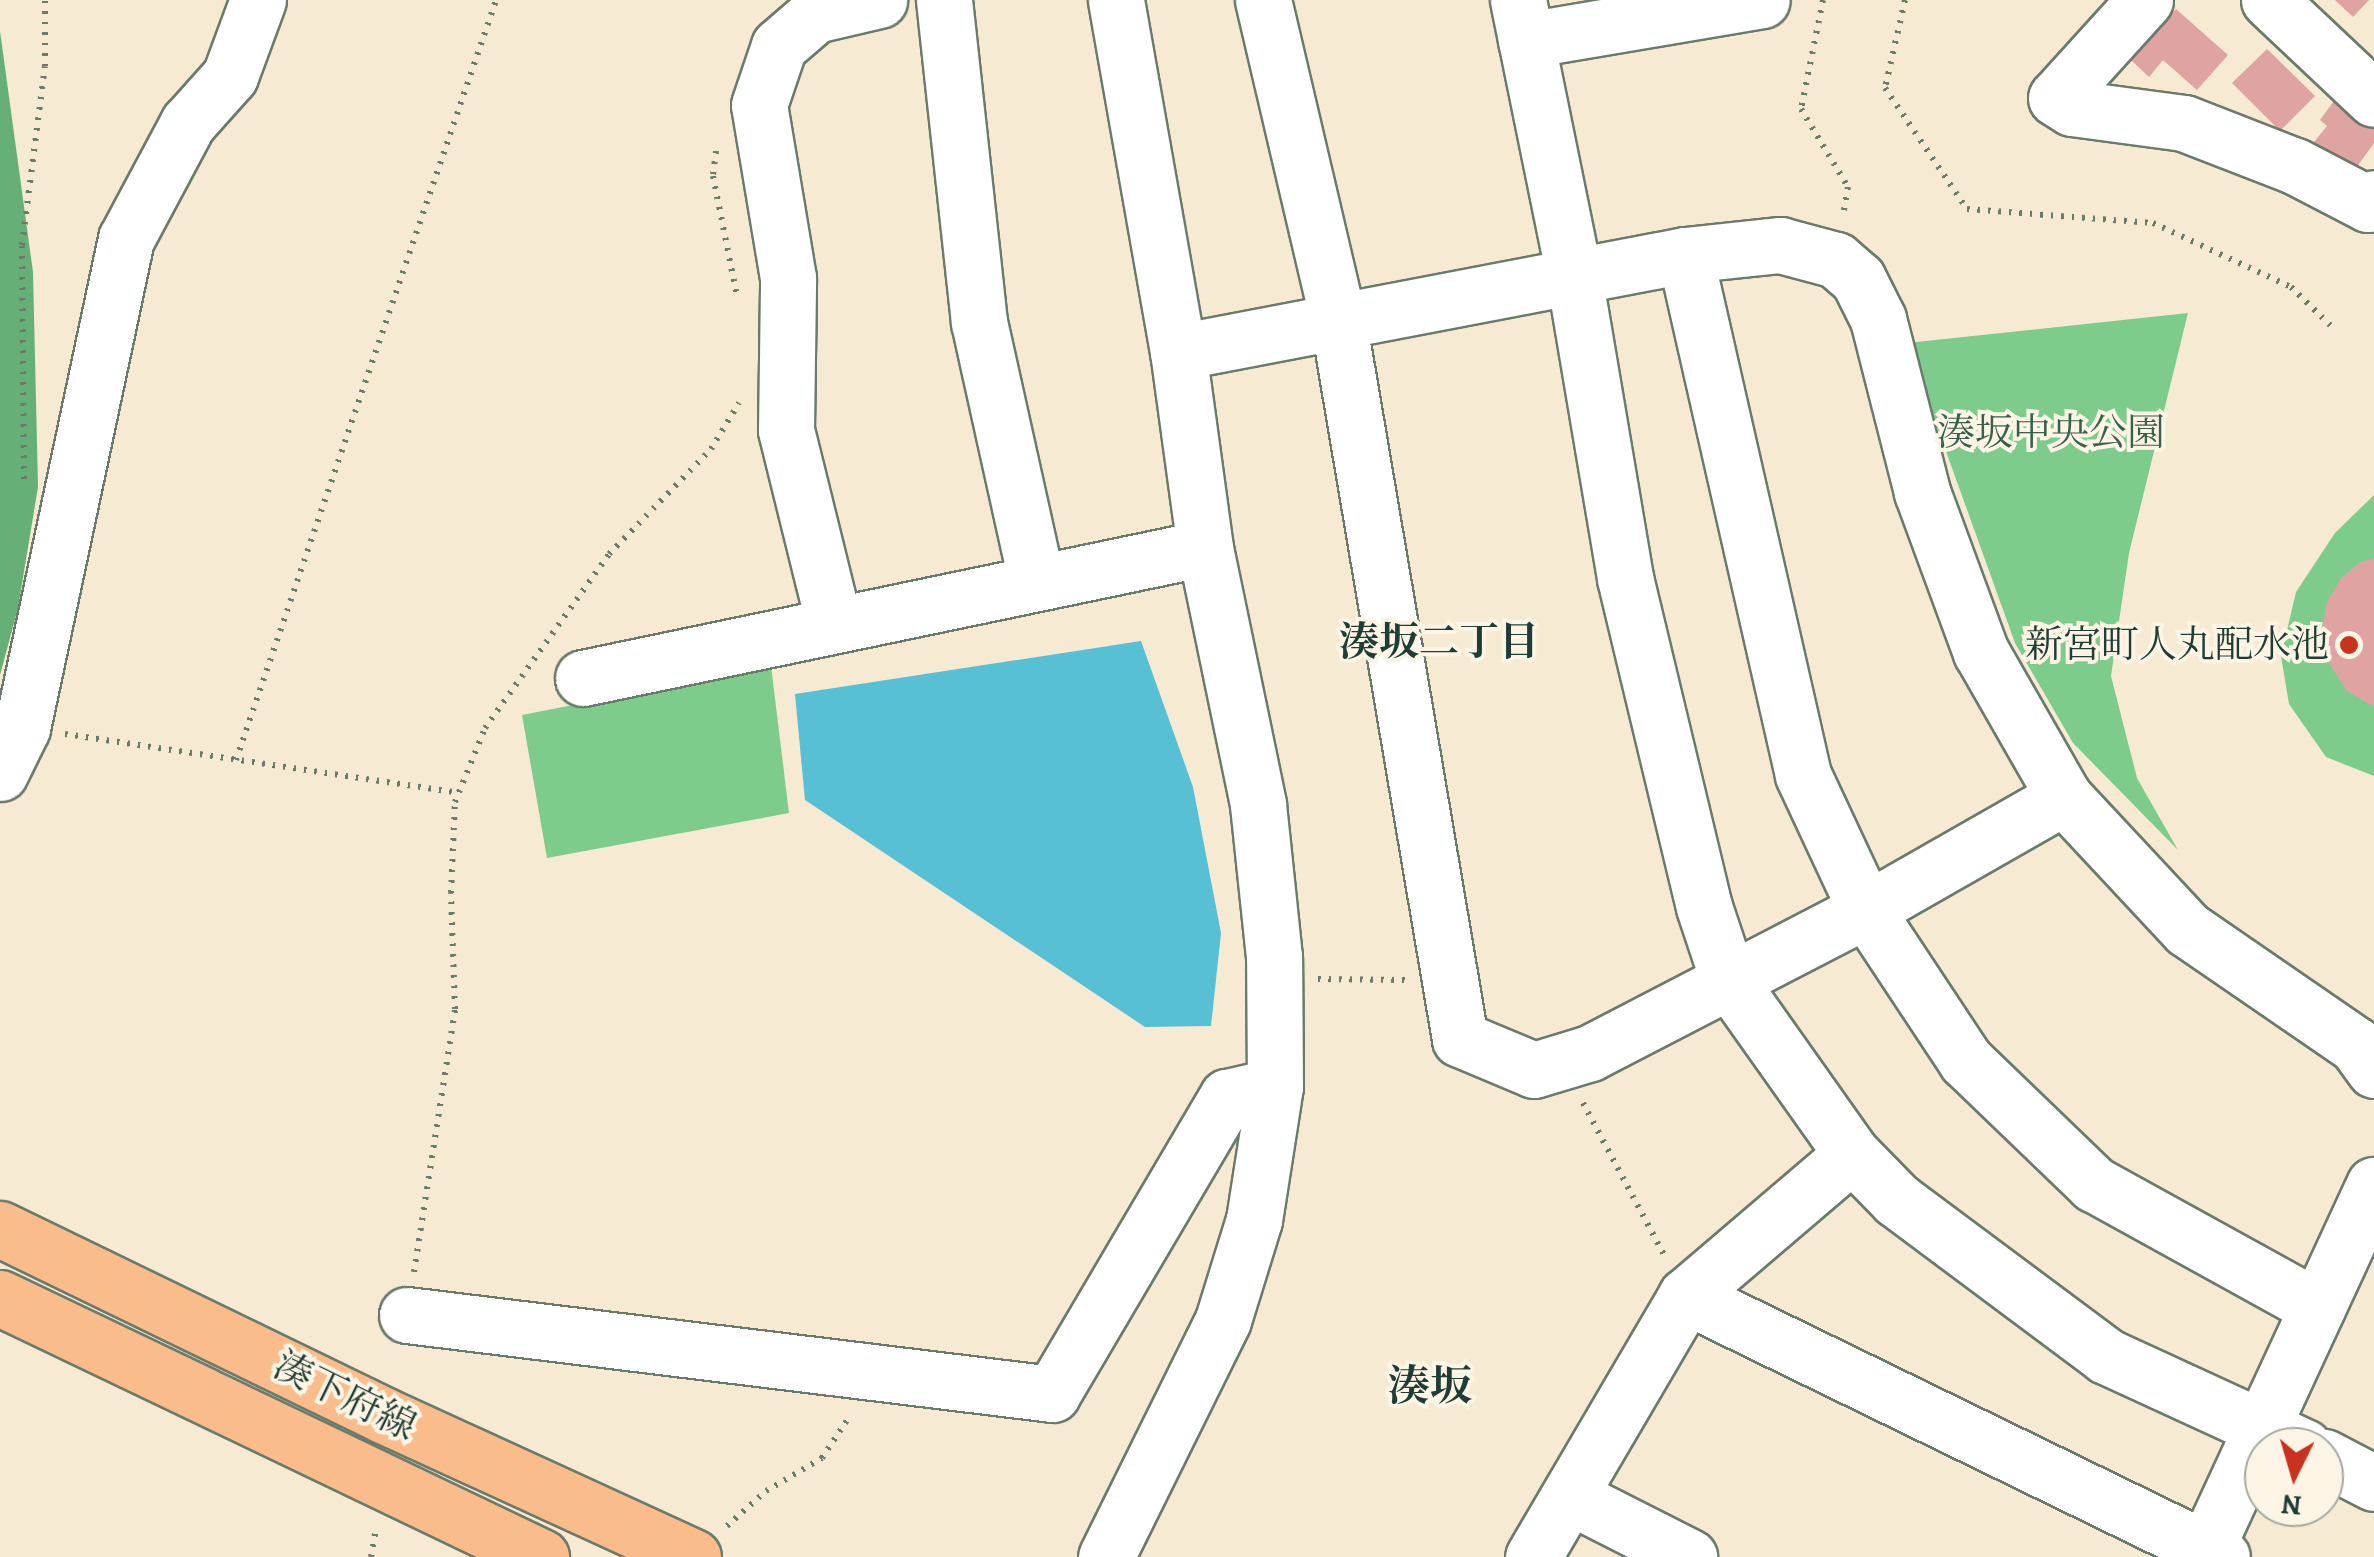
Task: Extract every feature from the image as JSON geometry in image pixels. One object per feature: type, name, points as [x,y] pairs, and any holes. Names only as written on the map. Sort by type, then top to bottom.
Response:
[{"type":"main road","name":"湊下府線","points":[[0,1230],[383,1415],[709,1544]]},
{"type":"main road","name":"湊下府線","points":[[0,1298],[541,1557]]},
{"type":"street","points":[[11,750],[126,239],[188,123],[230,76],[258,0]]},
{"type":"street","points":[[834,624],[786,430],[788,278],[759,105],[779,46],[814,15],[879,0]]},
{"type":"street","points":[[944,0],[979,322],[1037,582]]},
{"type":"street","points":[[1106,1557],[1223,1320],[1254,1220],[1275,1086],[1274,978],[1258,804],[1204,548],[1178,352],[1116,0]]},
{"type":"street","points":[[1263,0],[1338,320],[1460,1039],[1534,1070],[1590,1052],[1866,910],[2064,797]]},
{"type":"street","points":[[1762,0],[1522,20],[1574,276],[1625,578],[1704,908],[1728,979],[1852,1154],[1912,1212],[2106,1356],[2263,1427]]},
{"type":"street","points":[[2145,0],[2056,98],[2072,108],[2184,123],[2295,166],[2368,204],[2374,198]]},
{"type":"street","points":[[2268,0],[2374,99]]},
{"type":"street","points":[[1178,352],[1685,255],[1780,245],[1836,260],[1858,279],[1878,320],[1922,492],[1981,652],[2064,797],[2187,929],[2356,1046],[2374,1070]]},
{"type":"street","points":[[1685,255],[1803,775],[1866,910],[1966,1061],[2094,1184],[2317,1307]]},
{"type":"street","points":[[584,678],[1204,548]]},
{"type":"street","points":[[407,1315],[1052,1394],[1228,1097],[1275,1086]]},
{"type":"street","points":[[1533,1557],[1686,1296],[1852,1154]]},
{"type":"street","points":[[2287,1427],[2317,1307],[2374,1185]]},
{"type":"street","points":[[1686,1296],[2210,1554],[2244,1501]]},
{"type":"street","points":[[2344,1467],[2374,1483]]},
{"type":"street","points":[[1569,1496],[1689,1557]]},
{"type":"path","points":[[24,493],[22,244],[45,66],[44,0]]},
{"type":"path","points":[[236,760],[496,0]]},
{"type":"path","points":[[1823,0],[1801,109],[1848,187],[1836,260]]},
{"type":"path","points":[[1905,0],[1885,88],[1967,209],[2153,223],[2291,287],[2334,329]]},
{"type":"path","points":[[11,750],[236,760],[459,792]]},
{"type":"path","points":[[1274,978],[1452,981]]},
{"type":"path","points":[[1560,1062],[1686,1296]]},
{"type":"path","points":[[709,1544],[732,1517],[766,1491],[822,1458],[847,1424],[861,1370]]},
{"type":"green space","points":[[0,31],[33,272],[38,487],[18,608],[0,675]]},
{"type":"green space","name":"湊坂中央公園","points":[[2188,313],[2129,553],[2111,676],[2137,778],[2178,850],[2073,743],[2015,643],[1907,343]]},
{"type":"green space","points":[[2374,495],[2374,776],[2326,757],[2289,704],[2281,656],[2296,592],[2335,533]]},
{"type":"green space","points":[[771,666],[789,813],[547,858],[522,715]]},
{"type":"water","points":[[1141,641],[1193,787],[1221,933],[1211,1026],[1145,1027],[805,800],[795,694]]},
{"type":"building","points":[[2335,0],[2369,0],[2353,17]]},
{"type":"building","points":[[2176,9],[2228,55],[2197,90],[2163,60],[2149,77],[2131,60]]},
{"type":"building","points":[[2267,49],[2315,96],[2280,131],[2232,83]]},
{"type":"building","points":[[2339,94],[2374,120],[2374,143],[2354,171],[2314,142],[2327,126],[2320,120]]},
{"type":"building","name":"新宮町人丸配水池","points":[[2374,558],[2374,707],[2347,691],[2327,660],[2322,630],[2327,602],[2341,578],[2359,563]]},
{"type":"place","name":"新宮町人丸配水池","points":[[2349,645]]},
{"type":"district","name":"湊坂二丁目","points":[[1439,642]]},
{"type":"district","name":"湊坂","points":[[1430,1386]]}]
